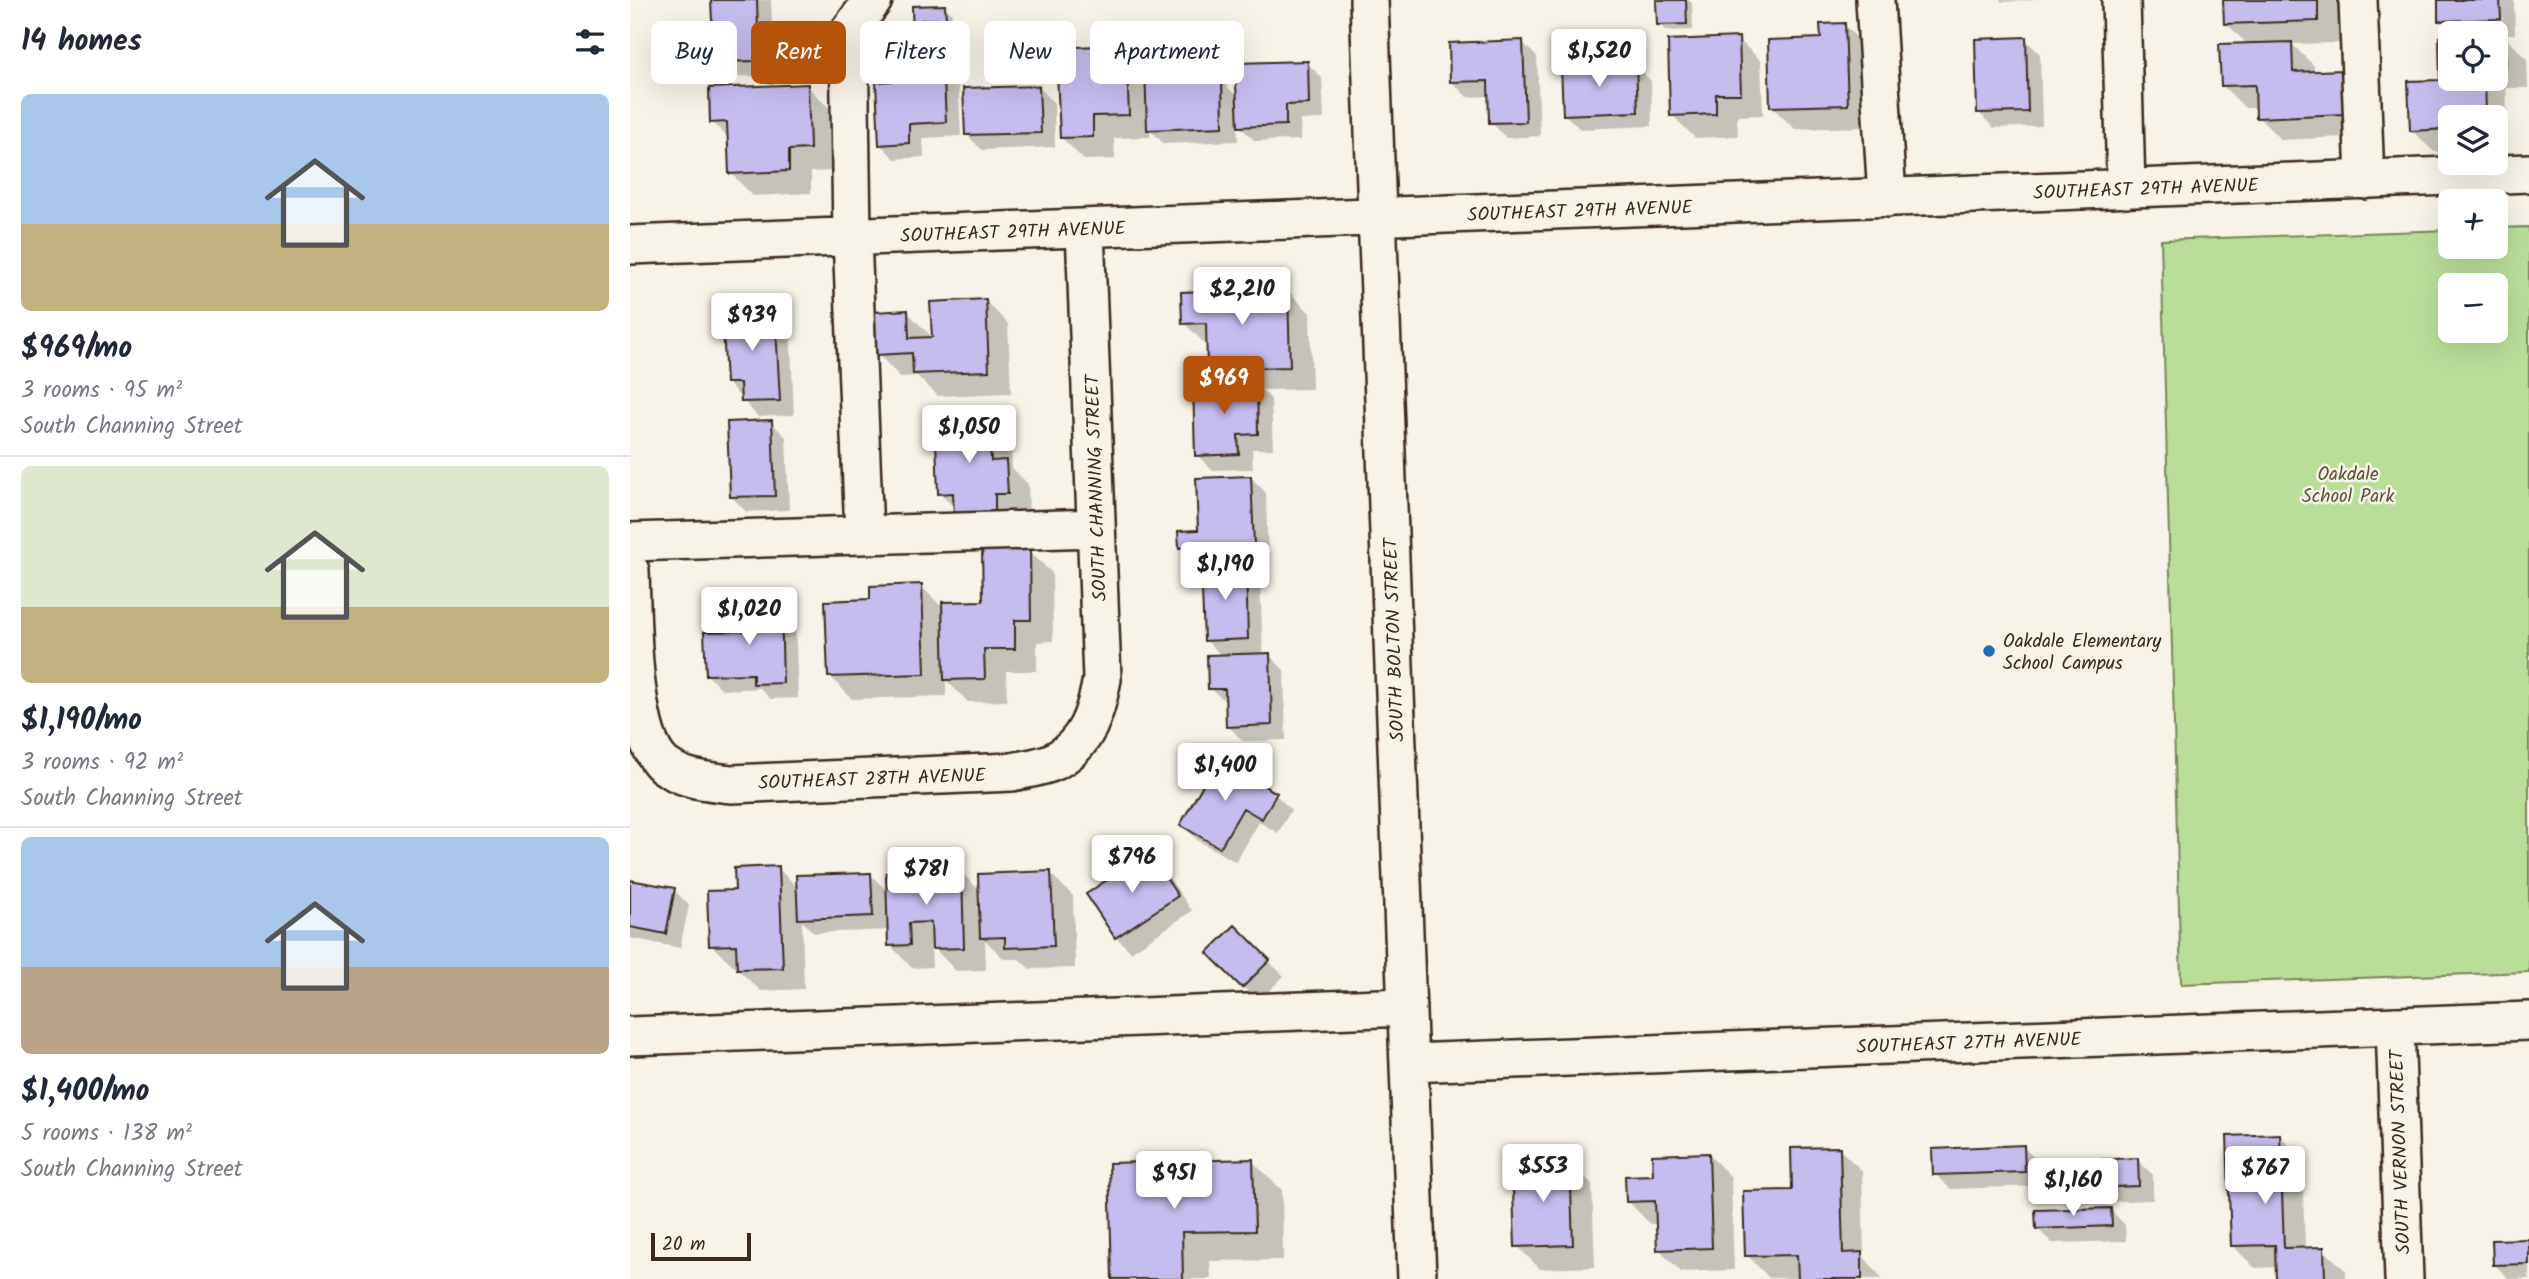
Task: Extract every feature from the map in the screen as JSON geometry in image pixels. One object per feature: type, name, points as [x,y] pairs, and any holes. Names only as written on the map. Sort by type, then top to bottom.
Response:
[{"type":"street","points":[[864,535],[852,237],[849,32],[873,0]]},
{"type":"street","name":"SOUTH BOLTON STREET","points":[[1369,0],[1417,1279]]},
{"type":"street","points":[[1875,0],[1886,198]]},
{"type":"street","points":[[2121,0],[2126,189]]},
{"type":"street","points":[[2358,0],[2365,180]]},
{"type":"street","name":"SOUTHEAST 29TH AVENUE","points":[[630,245],[2529,173]]},
{"type":"street","name":"SOUTH CHANNING STREET","points":[[1079,743],[1096,714],[1102,679],[1085,229]]},
{"type":"street","points":[[630,542],[1096,528]]},
{"type":"street","name":"SOUTHEAST 28TH AVENUE","points":[[630,571],[637,709],[647,741],[662,764],[690,779],[731,784],[1012,772],[1054,761],[1079,743]]},
{"type":"street","points":[[630,1036],[1407,1007]]},
{"type":"street","name":"SOUTHEAST 27TH AVENUE","points":[[1409,1063],[2529,1021]]},
{"type":"street","name":"SOUTH VERNON STREET","points":[[2395,1026],[2404,1279]]},
{"type":"green space","name":"Oakdale School Park","points":[[2529,227],[2529,972],[2181,984],[2161,240],[2438,230],[2438,259],[2508,259],[2508,228]]},
{"type":"building","points":[[711,0],[757,0],[758,21],[751,21],[751,61],[737,61],[737,21],[712,21]]},
{"type":"building","points":[[1656,0],[1686,0],[1687,24],[1657,25]]},
{"type":"building","points":[[2223,0],[2318,0],[2318,21],[2224,24]]},
{"type":"building","points":[[2438,0],[2500,0],[2501,19],[2438,21]]},
{"type":"building","points":[[945,5],[946,19],[912,21],[912,6]]},
{"type":"building","points":[[1845,23],[1848,105],[1770,107],[1768,40],[1821,38],[1820,24]]},
{"type":"building","points":[[1739,37],[1741,94],[1716,94],[1716,114],[1670,116],[1668,40]]},
{"type":"building","points":[[2026,37],[2028,112],[1977,113],[1975,39]]},
{"type":"building","points":[[1523,40],[1526,122],[1489,123],[1488,81],[1450,82],[1449,43]]},
{"type":"building","points":[[2292,42],[2293,72],[2343,70],[2345,114],[2256,118],[2255,85],[2221,86],[2219,44]]},
{"type":"building","points":[[1090,46],[1090,84],[1128,84],[1129,115],[1093,116],[1093,137],[1060,138],[1058,84],[1076,84],[1076,47]]},
{"type":"building","points":[[1308,61],[1309,104],[1286,105],[1286,125],[1238,127],[1236,84],[1244,84],[1244,63]]},
{"type":"building","points":[[1636,64],[1638,112],[1563,115],[1561,66]]},
{"type":"building","points":[[2438,80],[2438,91],[2485,91],[2486,105],[2438,105],[2438,130],[2410,131],[2408,81]]},
{"type":"building","points":[[808,84],[810,149],[789,150],[789,171],[729,174],[727,122],[710,123],[709,88]]},
{"type":"building","points":[[876,84],[944,84],[946,122],[909,124],[909,143],[879,145]]},
{"type":"building","points":[[1146,84],[1222,84],[1223,127],[1147,130]]},
{"type":"building","points":[[1039,86],[1041,133],[965,135],[963,88]]},
{"type":"building","points":[[1288,288],[1290,367],[1207,369],[1206,323],[1182,324],[1181,292]]},
{"type":"building","points":[[986,299],[989,371],[913,374],[912,353],[876,355],[874,312],[908,310],[909,338],[932,337],[930,302]]},
{"type":"building","points":[[775,307],[780,401],[741,402],[740,383],[726,383],[722,309]]},
{"type":"building","points":[[1257,382],[1258,434],[1238,435],[1239,454],[1195,456],[1193,384]]},
{"type":"building","points":[[989,414],[991,461],[1006,460],[1008,494],[995,494],[995,517],[954,518],[953,493],[938,494],[935,415]]},
{"type":"building","points":[[772,420],[775,496],[730,497],[727,422]]},
{"type":"building","points":[[1251,476],[1254,545],[1179,548],[1178,531],[1198,530],[1196,478]]},
{"type":"building","points":[[1030,549],[1031,620],[1015,620],[1015,649],[984,649],[985,679],[944,680],[942,602],[983,601],[982,550]]},
{"type":"building","points":[[1246,563],[1248,639],[1204,641],[1201,564]]},
{"type":"building","points":[[922,584],[925,674],[828,677],[825,601],[870,599],[870,586]]},
{"type":"building","points":[[781,602],[783,683],[753,684],[753,674],[706,675],[704,632],[746,631],[746,604]]},
{"type":"building","points":[[1270,653],[1272,725],[1226,727],[1225,689],[1208,689],[1207,655]]},
{"type":"building","points":[[1217,760],[1277,793],[1262,819],[1243,808],[1220,848],[1180,825]]},
{"type":"building","points":[[1149,852],[1178,896],[1115,938],[1086,894]]},
{"type":"building","points":[[779,866],[783,968],[737,969],[736,945],[709,946],[707,891],[735,890],[734,868]]},
{"type":"building","points":[[962,871],[964,948],[932,949],[931,922],[909,923],[910,945],[888,946],[886,873]]},
{"type":"building","points":[[1051,871],[1054,946],[1005,948],[1005,937],[980,938],[978,874]]},
{"type":"building","points":[[871,873],[873,916],[798,919],[796,875]]},
{"type":"building","points":[[630,880],[675,888],[666,934],[630,927]]},
{"type":"building","points":[[1235,925],[1270,960],[1242,988],[1207,953]]},
{"type":"building","points":[[2280,1134],[2284,1248],[2324,1247],[2325,1279],[2276,1279],[2275,1245],[2231,1246],[2227,1136]]},
{"type":"building","points":[[2024,1145],[2025,1172],[1933,1175],[1932,1149]]},
{"type":"building","points":[[1840,1147],[1843,1253],[1862,1252],[1862,1279],[1798,1279],[1797,1255],[1745,1256],[1743,1191],[1792,1190],[1791,1148]]},
{"type":"building","points":[[1709,1153],[1712,1248],[1657,1250],[1655,1201],[1626,1202],[1625,1176],[1653,1175],[1652,1155]]},
{"type":"building","points":[[2138,1158],[2139,1186],[2061,1189],[2060,1161]]},
{"type":"building","points":[[1253,1159],[1255,1231],[1182,1232],[1183,1279],[1112,1279],[1109,1163]]},
{"type":"building","points":[[1570,1160],[1573,1245],[1515,1247],[1512,1162]]},
{"type":"building","points":[[2111,1208],[2112,1226],[2036,1229],[2035,1210]]},
{"type":"building","points":[[2529,1239],[2529,1264],[2493,1265],[2492,1240]]},
{"type":"place","name":"Oakdale Elementary School Campus","points":[[1989,651]]}]
